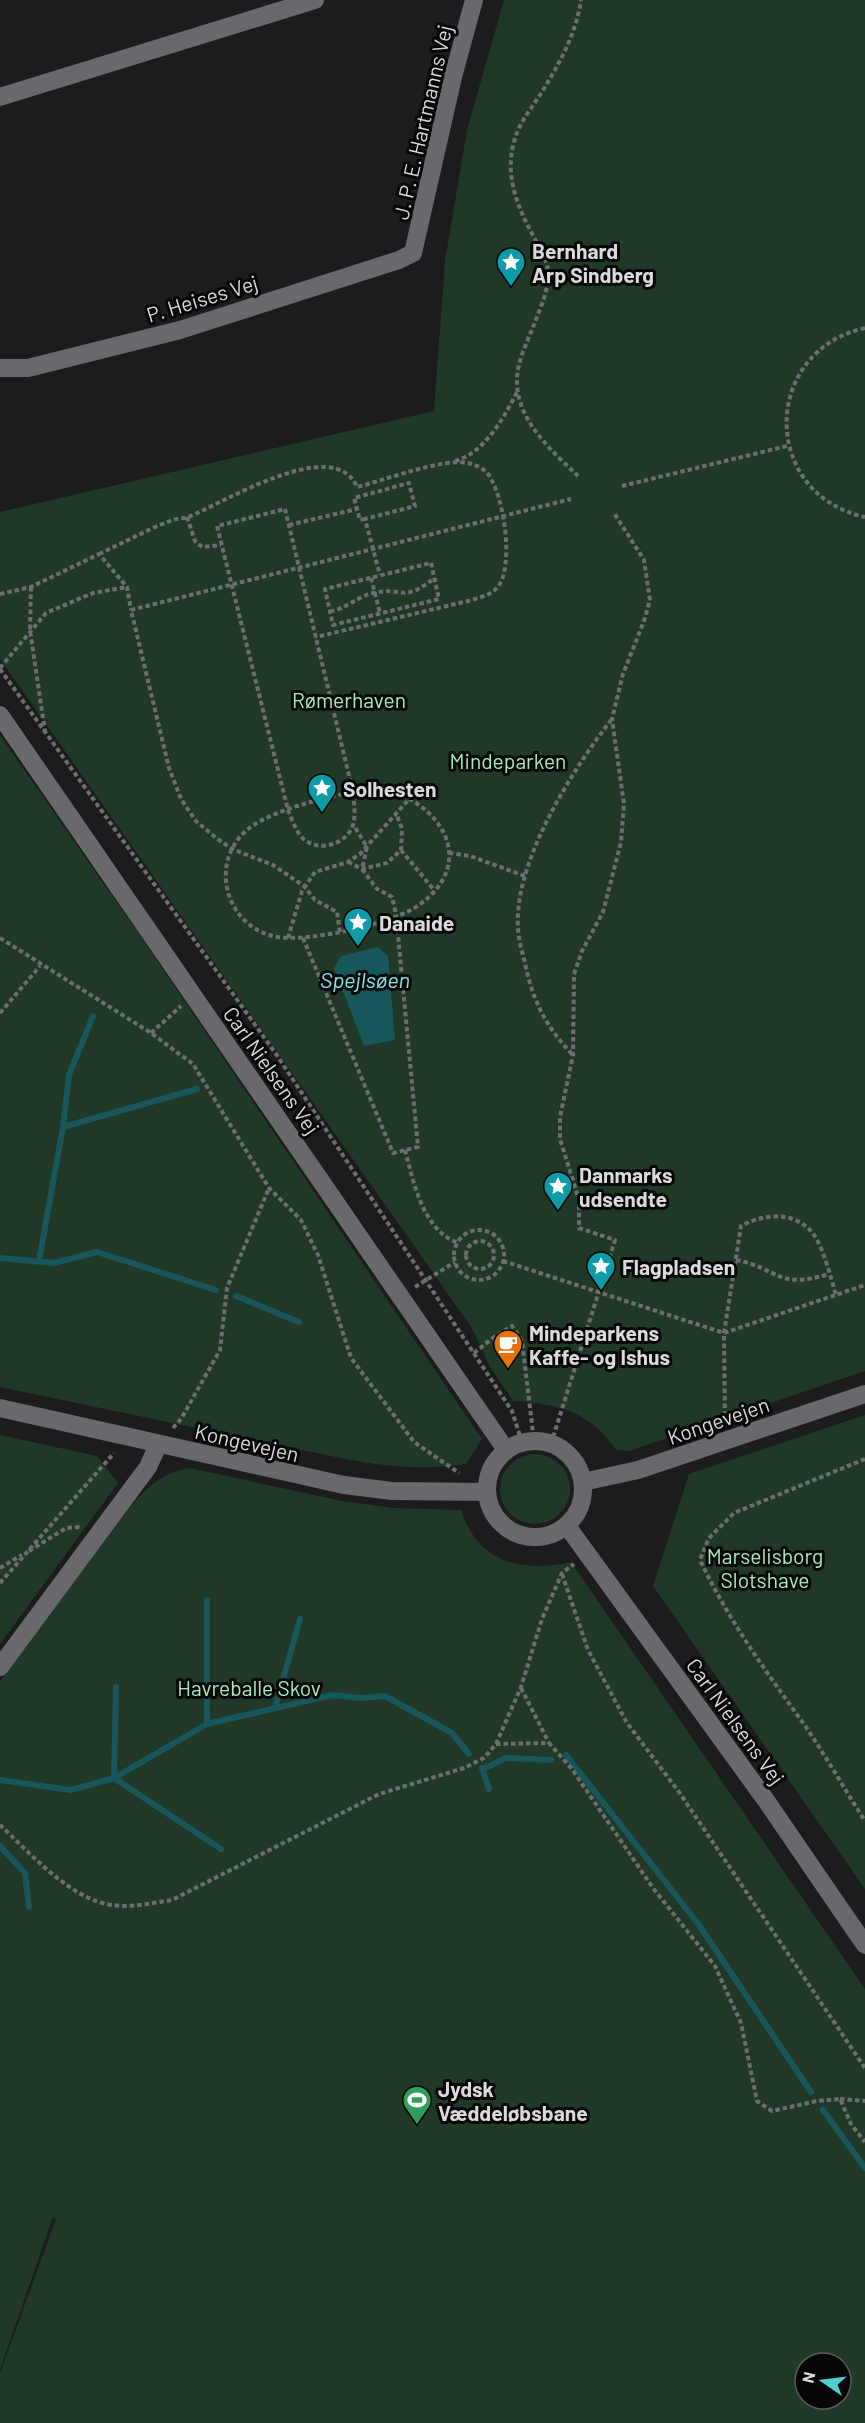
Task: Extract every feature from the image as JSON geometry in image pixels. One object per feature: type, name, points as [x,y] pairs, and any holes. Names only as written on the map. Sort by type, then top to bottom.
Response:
[{"type":"street","points":[[0,98],[315,0]]},
{"type":"street","name":"J. P. E. Hartmanns Vej","points":[[413,253],[453,77],[474,0]]},
{"type":"street","name":"P. Heises Vej","points":[[0,368],[28,368],[180,330],[399,260],[413,253]]},
{"type":"street","name":"Carl Nielsens Vej","points":[[0,715],[193,996],[528,1444]]},
{"type":"street","name":"Kongevejen","points":[[583,1482],[638,1470],[865,1394]]},
{"type":"street","name":"Kongevejen","points":[[0,1408],[344,1485],[392,1491],[487,1492]]},
{"type":"street","points":[[528,1444],[573,1459],[583,1482],[583,1497],[578,1511],[567,1526],[543,1537],[516,1534],[495,1517],[487,1492],[491,1469],[528,1444]]},
{"type":"street","points":[[0,1667],[148,1467],[159,1445]]},
{"type":"street","name":"Carl Nielsens Vej","points":[[567,1526],[758,1790],[865,1945]]},
{"type":"path","points":[[578,476],[541,441],[518,390],[519,362],[545,294],[549,274],[543,254],[518,207],[510,164],[514,141],[525,116],[565,53],[579,13],[581,0]]},
{"type":"path","points":[[865,328],[850,331],[830,341],[812,356],[798,375],[789,396],[786,419],[787,446],[804,479],[834,506],[865,517]]},
{"type":"path","points":[[357,487],[461,459],[475,450],[488,437],[503,418],[518,390]]},
{"type":"path","points":[[622,486],[787,446]]},
{"type":"path","points":[[316,637],[486,596],[496,589],[505,575],[508,556],[501,517],[488,475],[479,467],[451,462]]},
{"type":"path","points":[[0,594],[31,586],[172,519],[187,517],[260,483],[306,469],[319,467],[347,472],[357,487],[359,497]]},
{"type":"path","points":[[409,483],[415,506],[360,520],[354,498],[359,497],[409,483]]},
{"type":"path","points":[[131,610],[571,499]]},
{"type":"path","points":[[353,824],[339,842],[328,846],[315,845],[299,834],[288,810],[217,526],[285,509],[353,792],[353,824],[367,847],[362,869]]},
{"type":"path","points":[[289,525],[357,509]]},
{"type":"path","points":[[528,1444],[599,1293],[615,1240],[579,1228],[579,1200],[560,1139],[560,1117],[573,1055],[574,974],[582,951],[603,912],[621,842],[624,804],[612,719],[623,674],[650,600],[644,560],[614,513]]},
{"type":"path","points":[[187,517],[195,542],[202,547],[221,545]]},
{"type":"path","points":[[365,519],[380,575]]},
{"type":"path","points":[[99,554],[127,587],[169,768],[181,799],[196,821],[232,849],[273,865],[304,886],[315,900],[337,912],[340,932]]},
{"type":"path","points":[[431,563],[439,599],[333,625],[325,589],[371,578],[431,563]]},
{"type":"path","points":[[371,578],[380,613]]},
{"type":"path","points":[[330,611],[374,592],[409,594],[422,589],[434,578]]},
{"type":"path","points":[[31,586],[30,630],[45,733]]},
{"type":"path","points":[[127,587],[93,593],[46,613],[0,669],[276,1054],[512,1411],[528,1444]]},
{"type":"path","points":[[405,607],[407,616]]},
{"type":"path","points":[[354,619],[356,627]]},
{"type":"path","points":[[573,1055],[555,1036],[540,1013],[531,989],[518,935],[519,905],[525,876],[557,802],[594,741],[612,719]]},
{"type":"path","points":[[381,788],[410,798],[436,818],[445,835],[449,853],[445,871],[434,890],[418,906],[359,928],[287,939],[259,932],[234,908],[226,891],[225,880],[232,849],[247,830],[267,818],[353,792],[381,788]]},
{"type":"path","points":[[287,939],[304,886],[315,872],[348,862],[367,847],[410,798]]},
{"type":"path","points":[[395,813],[402,829],[401,850],[434,890]]},
{"type":"path","points":[[362,869],[387,863],[401,850]]},
{"type":"path","points":[[449,853],[470,855],[525,876]]},
{"type":"path","points":[[303,938],[393,1153],[418,1147],[396,914],[392,897],[377,889],[362,869],[348,862]]},
{"type":"path","points":[[0,938],[151,1033],[193,1064],[269,1188],[301,1220],[318,1255],[351,1358],[414,1442],[461,1474]]},
{"type":"path","points":[[0,1013],[40,965]]},
{"type":"path","points":[[151,1033],[193,996]]},
{"type":"path","points":[[405,1150],[420,1201],[443,1235],[458,1243]]},
{"type":"path","points":[[159,1445],[181,1419],[220,1350],[227,1288],[269,1188]]},
{"type":"path","points":[[725,1423],[724,1333],[741,1226],[756,1218],[774,1215],[792,1219],[812,1231],[836,1295]]},
{"type":"path","points":[[474,1230],[488,1232],[500,1240],[503,1261],[489,1277],[476,1279],[469,1277],[456,1262],[458,1243],[474,1230]]},
{"type":"path","points":[[484,1241],[488,1232]]},
{"type":"path","points":[[484,1241],[492,1247],[493,1260],[482,1269],[473,1267],[467,1261],[467,1248],[474,1242],[484,1241]]},
{"type":"path","points":[[736,1260],[791,1281],[804,1281],[829,1274]]},
{"type":"path","points":[[503,1261],[724,1333],[865,1285]]},
{"type":"path","points":[[416,1287],[456,1262]]},
{"type":"path","points":[[469,1277],[473,1267]]},
{"type":"path","points":[[474,1353],[512,1326],[522,1341],[528,1444]]},
{"type":"path","points":[[494,1337],[504,1353],[522,1341]]},
{"type":"path","points":[[0,1583],[128,1438]]},
{"type":"path","points":[[865,1459],[734,1513],[709,1538],[700,1560],[718,1598],[748,1648],[807,1730],[865,1821]]},
{"type":"path","points":[[0,1568],[66,1528],[105,1524]]},
{"type":"path","points":[[0,1825],[78,1893],[110,1905],[138,1906],[172,1900],[379,1794],[464,1768],[484,1758],[496,1744],[521,1687],[542,1619],[562,1574],[588,1553]]},
{"type":"path","points":[[562,1574],[588,1650],[627,1723],[679,1792],[865,2068]]},
{"type":"path","points":[[521,1687],[549,1743],[572,1769],[653,1888],[715,1966],[741,2023],[757,2101],[772,2111],[817,2101],[865,2100]]},
{"type":"path","points":[[496,1744],[549,1743]]},
{"type":"path","points":[[840,2099],[851,2124],[865,2142]]},
{"type":"green space","name":"Mindeparken","points":[[504,0],[865,0],[865,1371],[629,1451],[616,1450],[595,1426],[572,1412],[545,1404],[513,1401],[490,1367],[472,1328],[0,659],[0,512],[434,411],[445,261],[467,130]]},
{"type":"green space","points":[[0,735],[145,943],[482,1439],[466,1464],[408,1467],[350,1460],[0,1387]]},
{"type":"green space","name":"Marselisborg Slotshave","points":[[865,1415],[865,1889],[653,1586],[689,1474]]},
{"type":"green space","points":[[0,1435],[97,1456],[118,1483],[0,1644]]},
{"type":"green space","points":[[535,1454],[548,1457],[560,1464],[567,1476],[570,1489],[567,1502],[560,1514],[548,1521],[535,1524],[522,1521],[510,1514],[503,1502],[500,1489],[503,1476],[510,1464],[522,1457]]},
{"type":"green space","name":"Havreballe Skov","points":[[190,1468],[342,1501],[393,1508],[461,1510],[478,1542],[490,1553],[504,1560],[535,1566],[571,1562],[865,1989],[865,2423],[0,2423],[0,2373],[56,2219],[53,2217],[0,2370],[0,1681],[134,1502],[159,1480],[173,1472]]},
{"type":"water","name":"Spejlsøen","points":[[378,947],[388,956],[395,1040],[364,1046],[334,968],[341,956]]},
{"type":"waterway","points":[[63,1127],[69,1075],[93,1016]]},
{"type":"waterway","points":[[39,1261],[63,1127],[197,1089]]},
{"type":"waterway","points":[[0,1258],[54,1263],[97,1252],[216,1290]]},
{"type":"waterway","points":[[236,1296],[299,1322]]},
{"type":"waterway","points":[[207,1600],[207,1724]]},
{"type":"waterway","points":[[275,1708],[300,1619]]},
{"type":"waterway","points":[[116,1687],[114,1778],[221,1849]]},
{"type":"waterway","points":[[0,1780],[71,1790],[114,1778],[207,1724],[332,1695],[361,1698],[385,1696],[452,1733],[469,1754]]},
{"type":"waterway","points":[[566,1755],[699,1925],[811,2092]]},
{"type":"waterway","points":[[483,1769],[506,1758],[551,1760]]},
{"type":"waterway","points":[[482,1768],[489,1789]]},
{"type":"waterway","points":[[0,1846],[25,1873],[29,1907]]},
{"type":"waterway","points":[[823,2110],[865,2168]]},
{"type":"place","name":"Bernhard Arp Sindberg","points":[[511,288]]},
{"type":"place","name":"Solhesten","points":[[322,814]]},
{"type":"place","name":"Danaide","points":[[358,948]]},
{"type":"place","name":"Danmarks udsendte","points":[[558,1212]]},
{"type":"place","name":"Flagpladsen","points":[[601,1292]]},
{"type":"place","name":"Mindeparkens Kaffe- og Ishus","points":[[508,1370]]},
{"type":"place","name":"Jydsk Væddeløbsbane","points":[[417,2126]]},
{"type":"park label","name":"Rømerhaven","points":[[349,699]]}]
